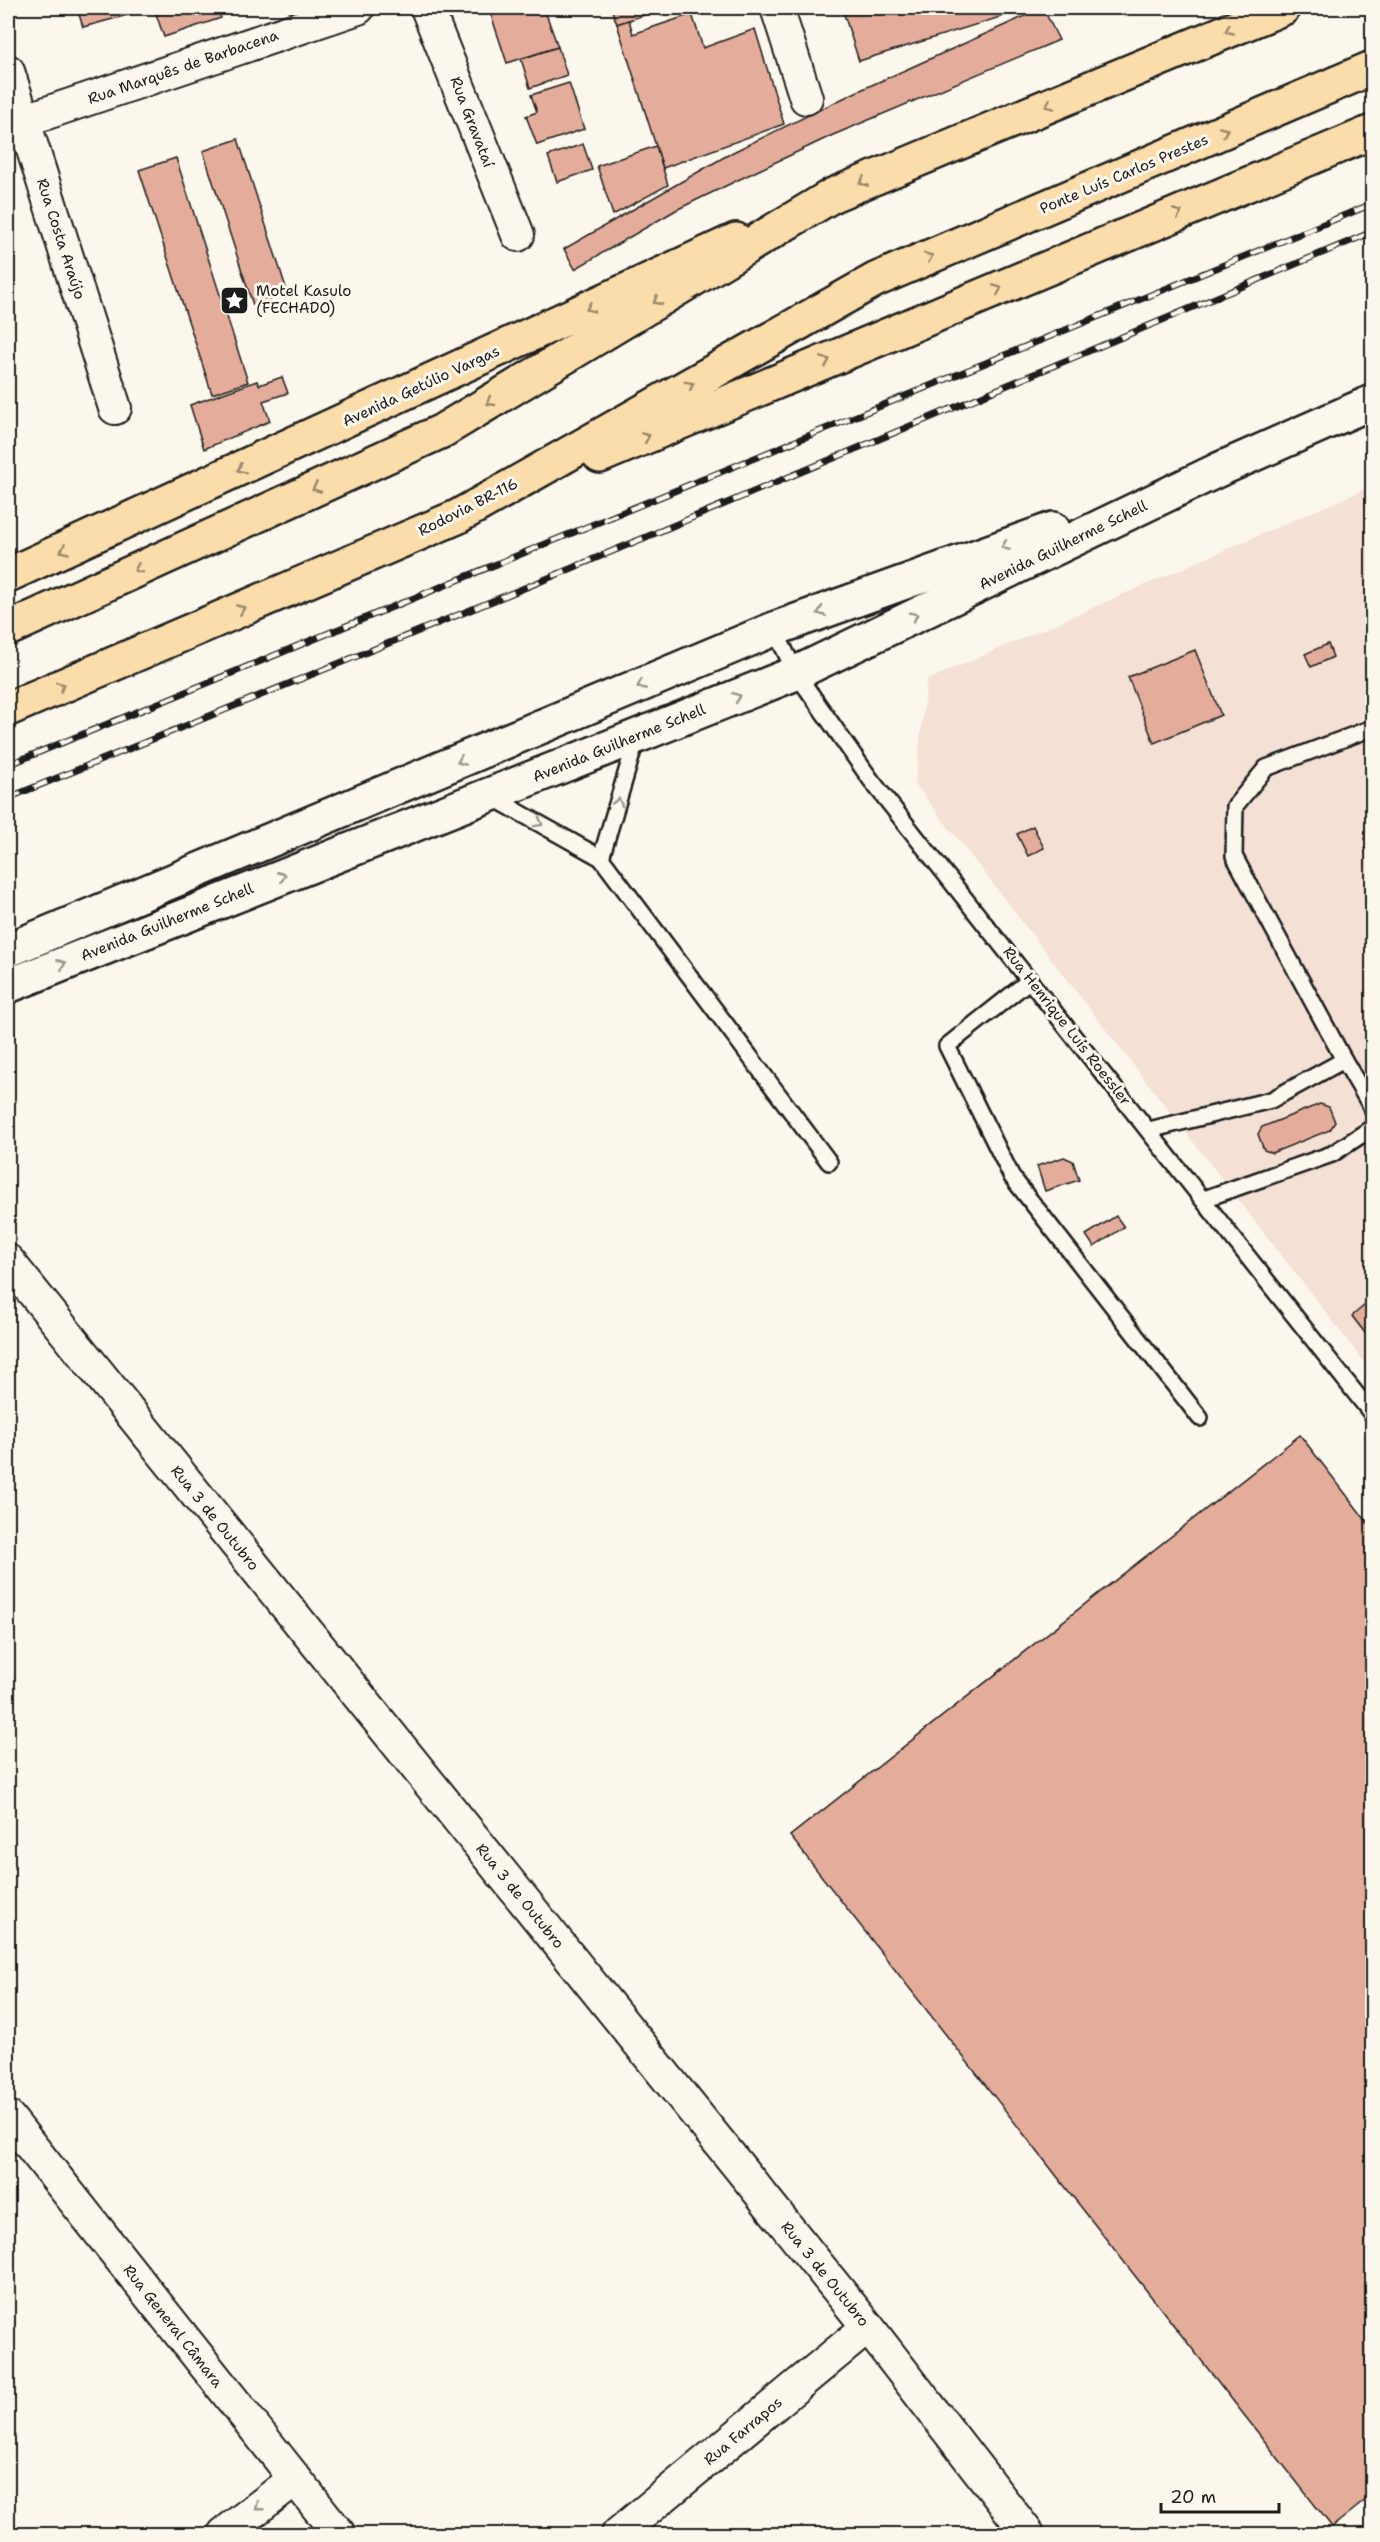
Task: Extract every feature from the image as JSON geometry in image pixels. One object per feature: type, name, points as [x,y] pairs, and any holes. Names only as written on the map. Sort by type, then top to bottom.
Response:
[{"type":"main road","points":[[8,629],[442,431],[833,195],[1284,8]]},
{"type":"main road","name":"Ponte Luís Carlos Prestes","points":[[875,280],[1372,68]]},
{"type":"main road","points":[[457,517],[1372,132]]},
{"type":"main road","name":"Avenida Getúlio Vargas","points":[[8,575],[833,195]]},
{"type":"main road","name":"Rodovia BR-116","points":[[8,709],[457,517],[875,280]]},
{"type":"main road","name":"Avenida Guilherme Schell","points":[[8,986],[796,674],[1218,470],[1372,402]]},
{"type":"main road","name":"Avenida Guilherme Schell","points":[[8,950],[774,629],[1218,470]]},
{"type":"street","name":"Rua Marquês de Barbacena","points":[[15,124],[358,8]]},
{"type":"street","name":"Rua Gravataí","points":[[427,8],[518,235]]},
{"type":"street","points":[[777,8],[806,98]]},
{"type":"street","name":"Rua Costa Araújo","points":[[8,71],[15,124],[115,408]]},
{"type":"street","name":"Rua 3 de Outubro","points":[[8,1261],[868,2327],[1028,2535]]},
{"type":"street","name":"Rua General Câmara","points":[[8,2117],[339,2535]]},
{"type":"street","name":"Rua Farrapos","points":[[618,2535],[868,2327]]},
{"type":"street","points":[[224,2535],[295,2479]]},
{"type":"lane","name":"Rua Henrique Luís Roessler","points":[[774,629],[796,674],[871,780],[1372,1414]]},
{"type":"lane","points":[[1372,728],[1266,768],[1235,806],[1234,856],[1372,1108]]},
{"type":"lane","points":[[601,858],[637,736]]},
{"type":"lane","points":[[488,795],[601,858],[829,1162]]},
{"type":"lane","points":[[1030,980],[947,1046],[1012,1177],[1200,1418]]},
{"type":"lane","points":[[1149,1130],[1271,1100],[1344,1060]]},
{"type":"lane","points":[[1204,1199],[1332,1154],[1372,1128]]},
{"type":"shaded area","points":[[1372,486],[1372,1372],[915,784],[927,680]]},
{"type":"building","points":[[77,8],[138,8],[139,12],[83,27]]},
{"type":"building","points":[[154,8],[217,8],[221,18],[164,37]]},
{"type":"building","points":[[505,8],[544,8],[558,47],[507,63],[490,12]]},
{"type":"building","points":[[611,8],[648,8],[650,13],[617,24]]},
{"type":"building","points":[[842,8],[1029,8],[859,61]]},
{"type":"building","points":[[1043,8],[1059,40],[833,135],[740,179],[676,210],[575,269],[564,249],[733,152],[854,93]]},
{"type":"building","points":[[692,14],[703,48],[755,29],[784,124],[663,168],[617,24],[629,20],[633,34]]},
{"type":"building","points":[[558,47],[567,75],[530,88],[521,59]]},
{"type":"building","points":[[569,83],[584,129],[537,145],[526,116],[537,112],[531,95]]},
{"type":"building","points":[[238,139],[288,294],[253,305],[203,151]]},
{"type":"building","points":[[583,144],[592,170],[557,182],[548,156]]},
{"type":"building","points":[[656,146],[668,185],[613,215],[597,166]]},
{"type":"building","points":[[176,158],[248,382],[212,394],[139,170]]},
{"type":"building","points":[[282,377],[288,393],[263,401],[270,421],[204,449],[190,405],[257,381],[259,385]]},
{"type":"building","points":[[1328,644],[1333,657],[1311,667],[1305,654]]},
{"type":"building","points":[[1195,650],[1221,715],[1154,743],[1128,677]]},
{"type":"building","points":[[1033,826],[1044,848],[1028,856],[1017,834]]},
{"type":"building","points":[[1320,1104],[1329,1107],[1335,1122],[1330,1130],[1272,1153],[1264,1150],[1258,1134],[1262,1127]]},
{"type":"building","points":[[1064,1157],[1073,1161],[1079,1180],[1045,1191],[1037,1166]]},
{"type":"building","points":[[1116,1216],[1124,1227],[1094,1247],[1086,1235]]},
{"type":"building","points":[[1372,1299],[1372,1342],[1352,1316]]},
{"type":"building","points":[[1300,1435],[1372,1528],[1372,2495],[1332,2527],[790,1836]]},
{"type":"railway","points":[[8,765],[1372,204]]},
{"type":"railway","points":[[8,798],[539,582],[1372,232]]},
{"type":"place","name":"Motel Kasulo (FECHADO)","points":[[235,300]]}]
